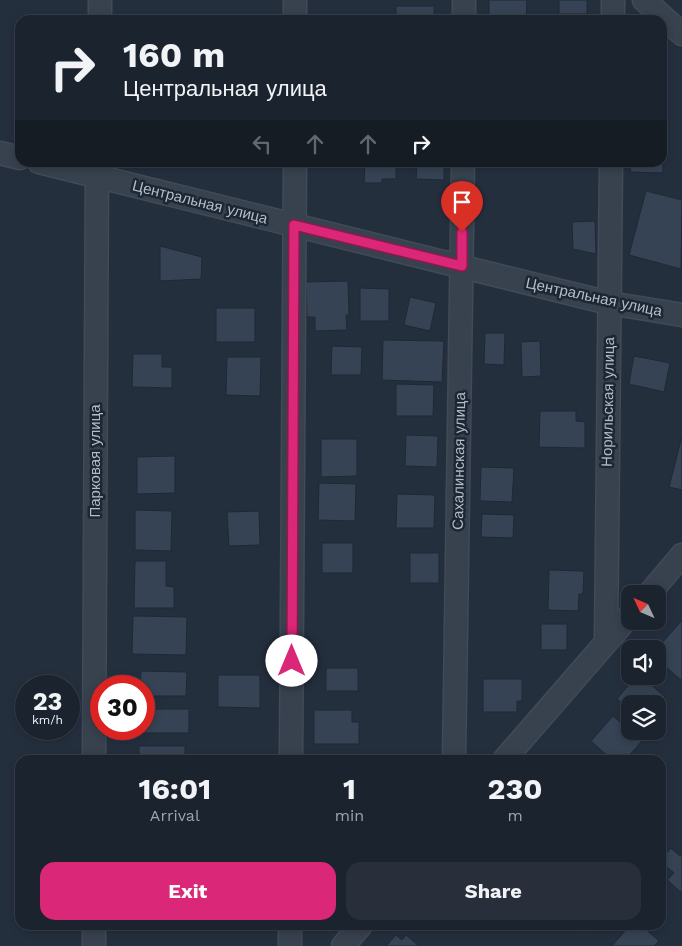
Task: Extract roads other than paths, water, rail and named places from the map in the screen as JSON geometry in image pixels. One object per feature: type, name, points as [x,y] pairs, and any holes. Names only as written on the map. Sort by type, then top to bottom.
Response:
[{"type":"street","points":[[100,0],[100,15]]},
{"type":"street","points":[[295,15],[296,0]]},
{"type":"street","points":[[464,0],[464,15]]},
{"type":"street","points":[[613,0],[613,15]]},
{"type":"street","points":[[644,0],[661,15]]},
{"type":"street","points":[[667,21],[682,34]]},
{"type":"street","points":[[0,153],[15,157]]},
{"type":"street","name":"Центральная улица","points":[[75,167],[96,170],[294,225],[609,303],[682,315]]},
{"type":"street","points":[[291,755],[295,167]]},
{"type":"street","name":"Сахалинская улица","points":[[454,755],[463,167]]},
{"type":"street","name":"Норильская улица","points":[[606,642],[611,167]]},
{"type":"street","name":"Парковая улица","points":[[94,755],[96,170]]},
{"type":"street","points":[[657,585],[682,555]]},
{"type":"street","points":[[508,755],[621,625]]},
{"type":"street","points":[[94,930],[94,946]]},
{"type":"street","points":[[290,930],[290,946]]},
{"type":"street","points":[[343,946],[357,930]]}]
